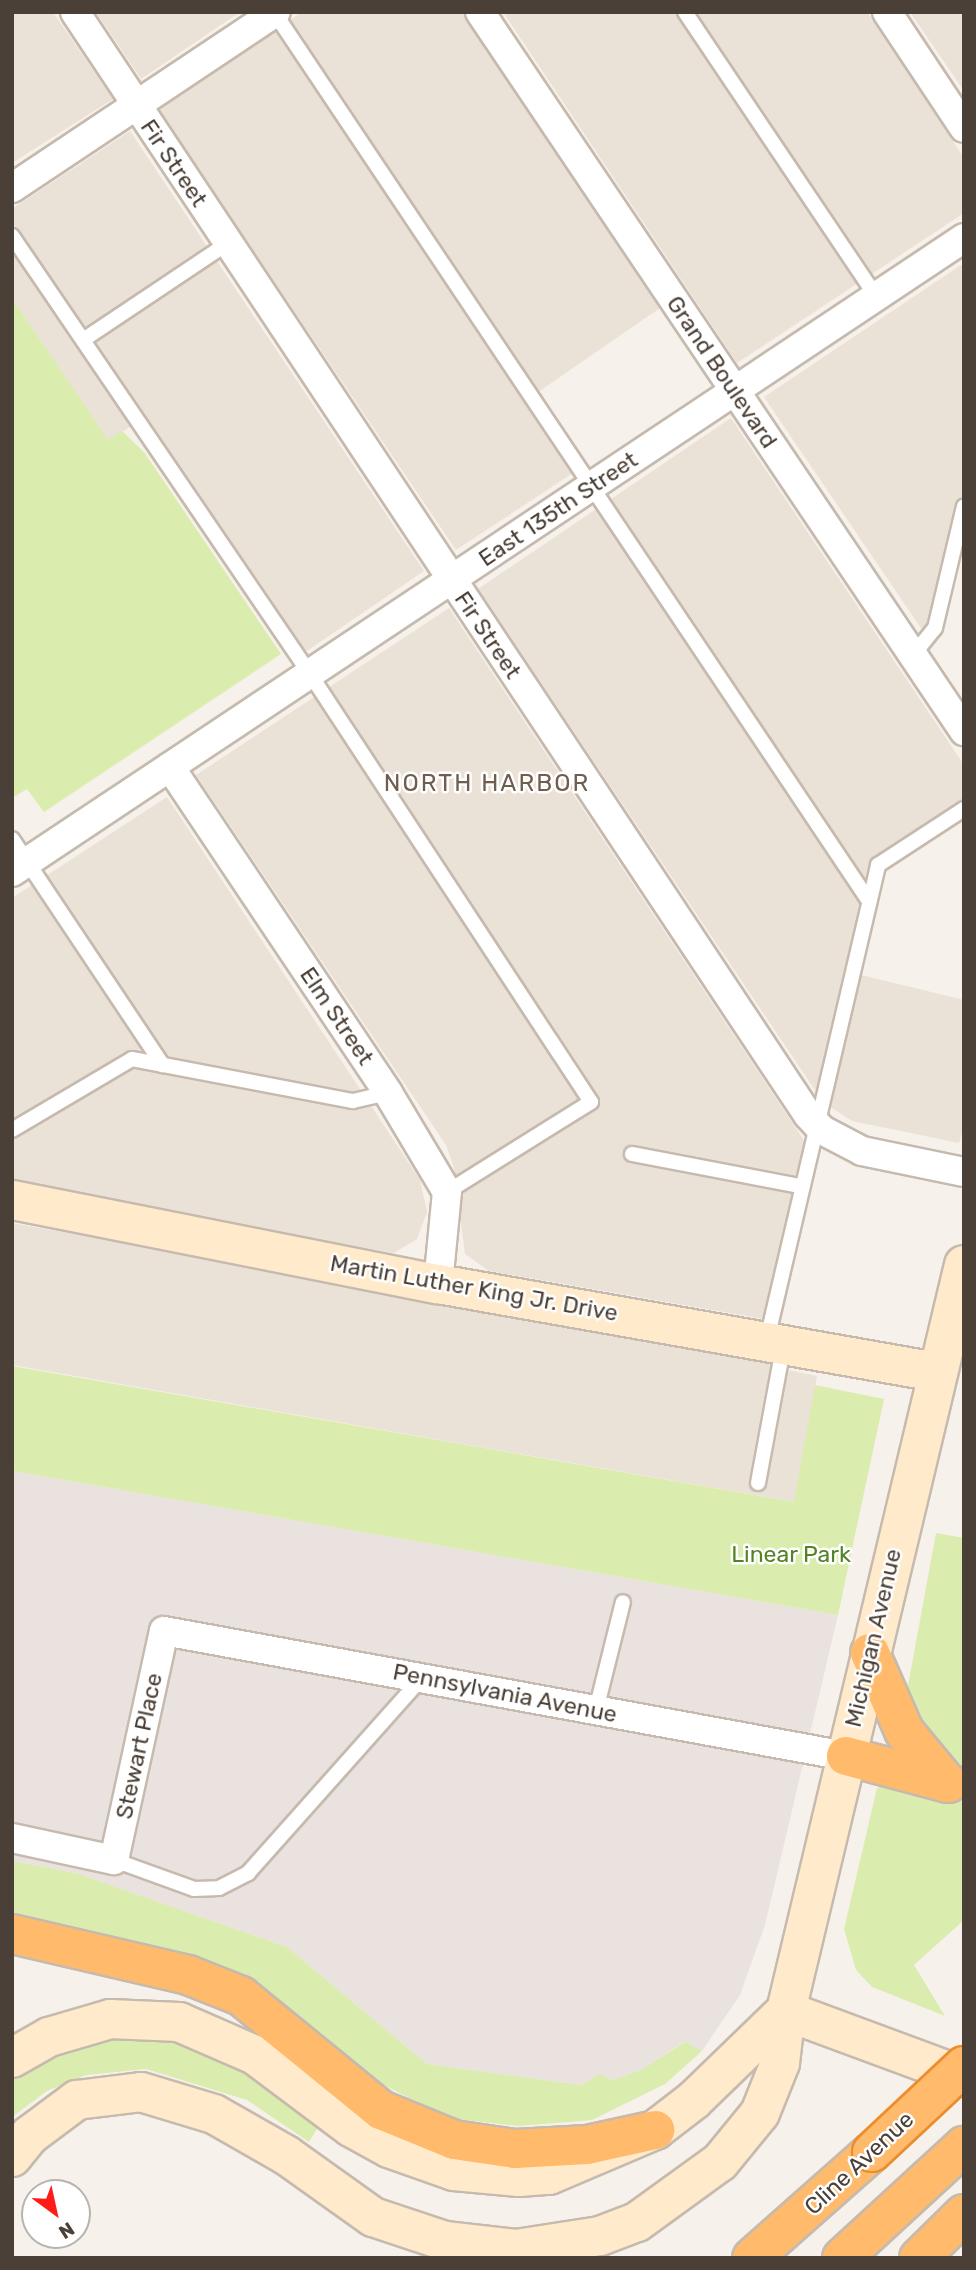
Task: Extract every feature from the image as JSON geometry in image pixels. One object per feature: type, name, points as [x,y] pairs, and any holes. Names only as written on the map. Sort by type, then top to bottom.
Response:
[{"type":"highway","points":[[870,1653],[904,1731],[955,1785]]},
{"type":"highway","points":[[846,1756],[955,1785]]},
{"type":"highway","points":[[12,1934],[188,1975],[241,1996],[381,2110],[454,2140],[515,2149],[587,2145],[654,2130]]},
{"type":"highway","name":"Cline Avenue","points":[[752,2258],[964,2066]]},
{"type":"highway","points":[[842,2258],[964,2146]]},
{"type":"highway","points":[[919,2258],[964,2214]]},
{"type":"main road","name":"Martin Luther King Jr. Drive","points":[[12,1200],[438,1284],[950,1374]]},
{"type":"main road","name":"Michigan Avenue","points":[[12,2157],[30,2135],[78,2100],[141,2092],[214,2114],[286,2155],[373,2217],[413,2233],[484,2248],[558,2245],[637,2222],[720,2162],[760,2113],[780,2063],[786,2011],[870,1653],[950,1374],[964,1265]]},
{"type":"main road","points":[[12,2058],[50,2037],[110,2019],[179,2022],[255,2055],[351,2127],[389,2148],[454,2171],[488,2176],[549,2175],[654,2130],[694,2100],[786,2011],[964,2077]]},
{"type":"street","name":"Fir Street","points":[[75,12],[818,1126],[862,1152],[964,1172]]},
{"type":"street","name":"Grand Boulevard","points":[[480,12],[964,732]]},
{"type":"street","points":[[887,12],[964,128]]},
{"type":"street","points":[[12,188],[275,13]]},
{"type":"street","name":"East 135th Street","points":[[17,857],[170,767],[964,238]]},
{"type":"street","name":"Elm Street","points":[[170,767],[388,1093],[447,1192]]},
{"type":"street","points":[[438,1284],[447,1192]]},
{"type":"street","name":"Pennsylvania Avenue","points":[[164,1631],[846,1756]]},
{"type":"street","name":"Stewart Place","points":[[114,1860],[164,1631]]},
{"type":"street","points":[[12,1838],[114,1860]]},
{"type":"lane","points":[[685,12],[876,296]]},
{"type":"lane","points":[[275,13],[869,901]]},
{"type":"lane","points":[[12,236],[310,674],[591,1102],[447,1192]]},
{"type":"lane","points":[[83,340],[228,243]]},
{"type":"lane","points":[[913,655],[935,628],[964,506]]},
{"type":"lane","points":[[758,1483],[800,1186],[818,1126],[877,865],[964,809]]},
{"type":"lane","points":[[17,857],[163,1065]]},
{"type":"lane","points":[[12,1130],[132,1059],[353,1101],[388,1093]]},
{"type":"lane","points":[[632,1154],[800,1186]]},
{"type":"lane","points":[[596,1710],[624,1602]]},
{"type":"lane","points":[[114,1860],[194,1889],[219,1888],[248,1873],[423,1677]]},
{"type":"shaded area","points":[[12,12],[53,12],[113,99],[12,163]]},
{"type":"shaded area","points":[[96,12],[240,12],[141,79]]},
{"type":"shaded area","points":[[302,12],[463,12],[660,308],[531,397],[579,469],[456,550],[157,108]]},
{"type":"shaded area","points":[[503,12],[867,12],[964,158],[964,213],[737,363]]},
{"type":"shaded area","points":[[910,12],[964,12],[964,91]]},
{"type":"shaded area","points":[[130,131],[424,571],[298,657],[138,422],[108,441],[12,298],[12,209]]},
{"type":"shaded area","points":[[964,263],[964,506],[927,637],[764,397]]},
{"type":"shaded area","points":[[731,418],[964,765],[964,809],[878,865],[853,973],[964,1000],[964,1126],[959,1143],[852,1121],[823,1102],[478,589]]},
{"type":"shaded area","points":[[449,608],[817,1160],[781,1322],[489,1271],[465,1254],[454,1168],[446,1145],[196,775]]},
{"type":"shaded area","points":[[167,797],[420,1180],[427,1212],[417,1239],[394,1253],[29,1189],[12,1181],[12,898]]},
{"type":"shaded area","points":[[12,1223],[741,1353],[779,1368],[817,1376],[795,1502],[12,1365]]},
{"type":"shaded area","points":[[12,1471],[838,1615],[765,1925],[740,1995],[702,2051],[684,2042],[641,2070],[612,2080],[600,2074],[581,2085],[427,2064],[287,1947],[76,1873],[12,1861]]},
{"type":"green space","points":[[12,298],[108,440],[122,431],[144,452],[281,654],[44,812],[27,789],[12,798]]},
{"type":"green space","name":"Linear Park","points":[[12,1366],[794,1502],[815,1385],[884,1399],[838,1615],[12,1471]]},
{"type":"green space","points":[[936,1533],[964,1538],[964,1768],[945,1760],[920,1731],[907,1691]]},
{"type":"green space","points":[[893,1783],[964,1796],[964,1920],[914,1965],[945,2016],[872,1987],[856,1970],[844,1929],[877,1788]]},
{"type":"green space","points":[[12,1861],[76,1873],[287,1947],[427,2064],[581,2085],[600,2074],[612,2080],[641,2070],[685,2042],[702,2051],[665,2084],[592,2120],[519,2126],[447,2118],[369,2077],[182,1955],[12,1913]]},
{"type":"green space","points":[[124,2036],[173,2039],[228,2059],[320,2124],[309,2142],[247,2100],[146,2069],[86,2075],[47,2091],[12,2117],[12,2077],[70,2044]]},
{"type":"district","name":"NORTH HARBOR","points":[[487,784]]}]
